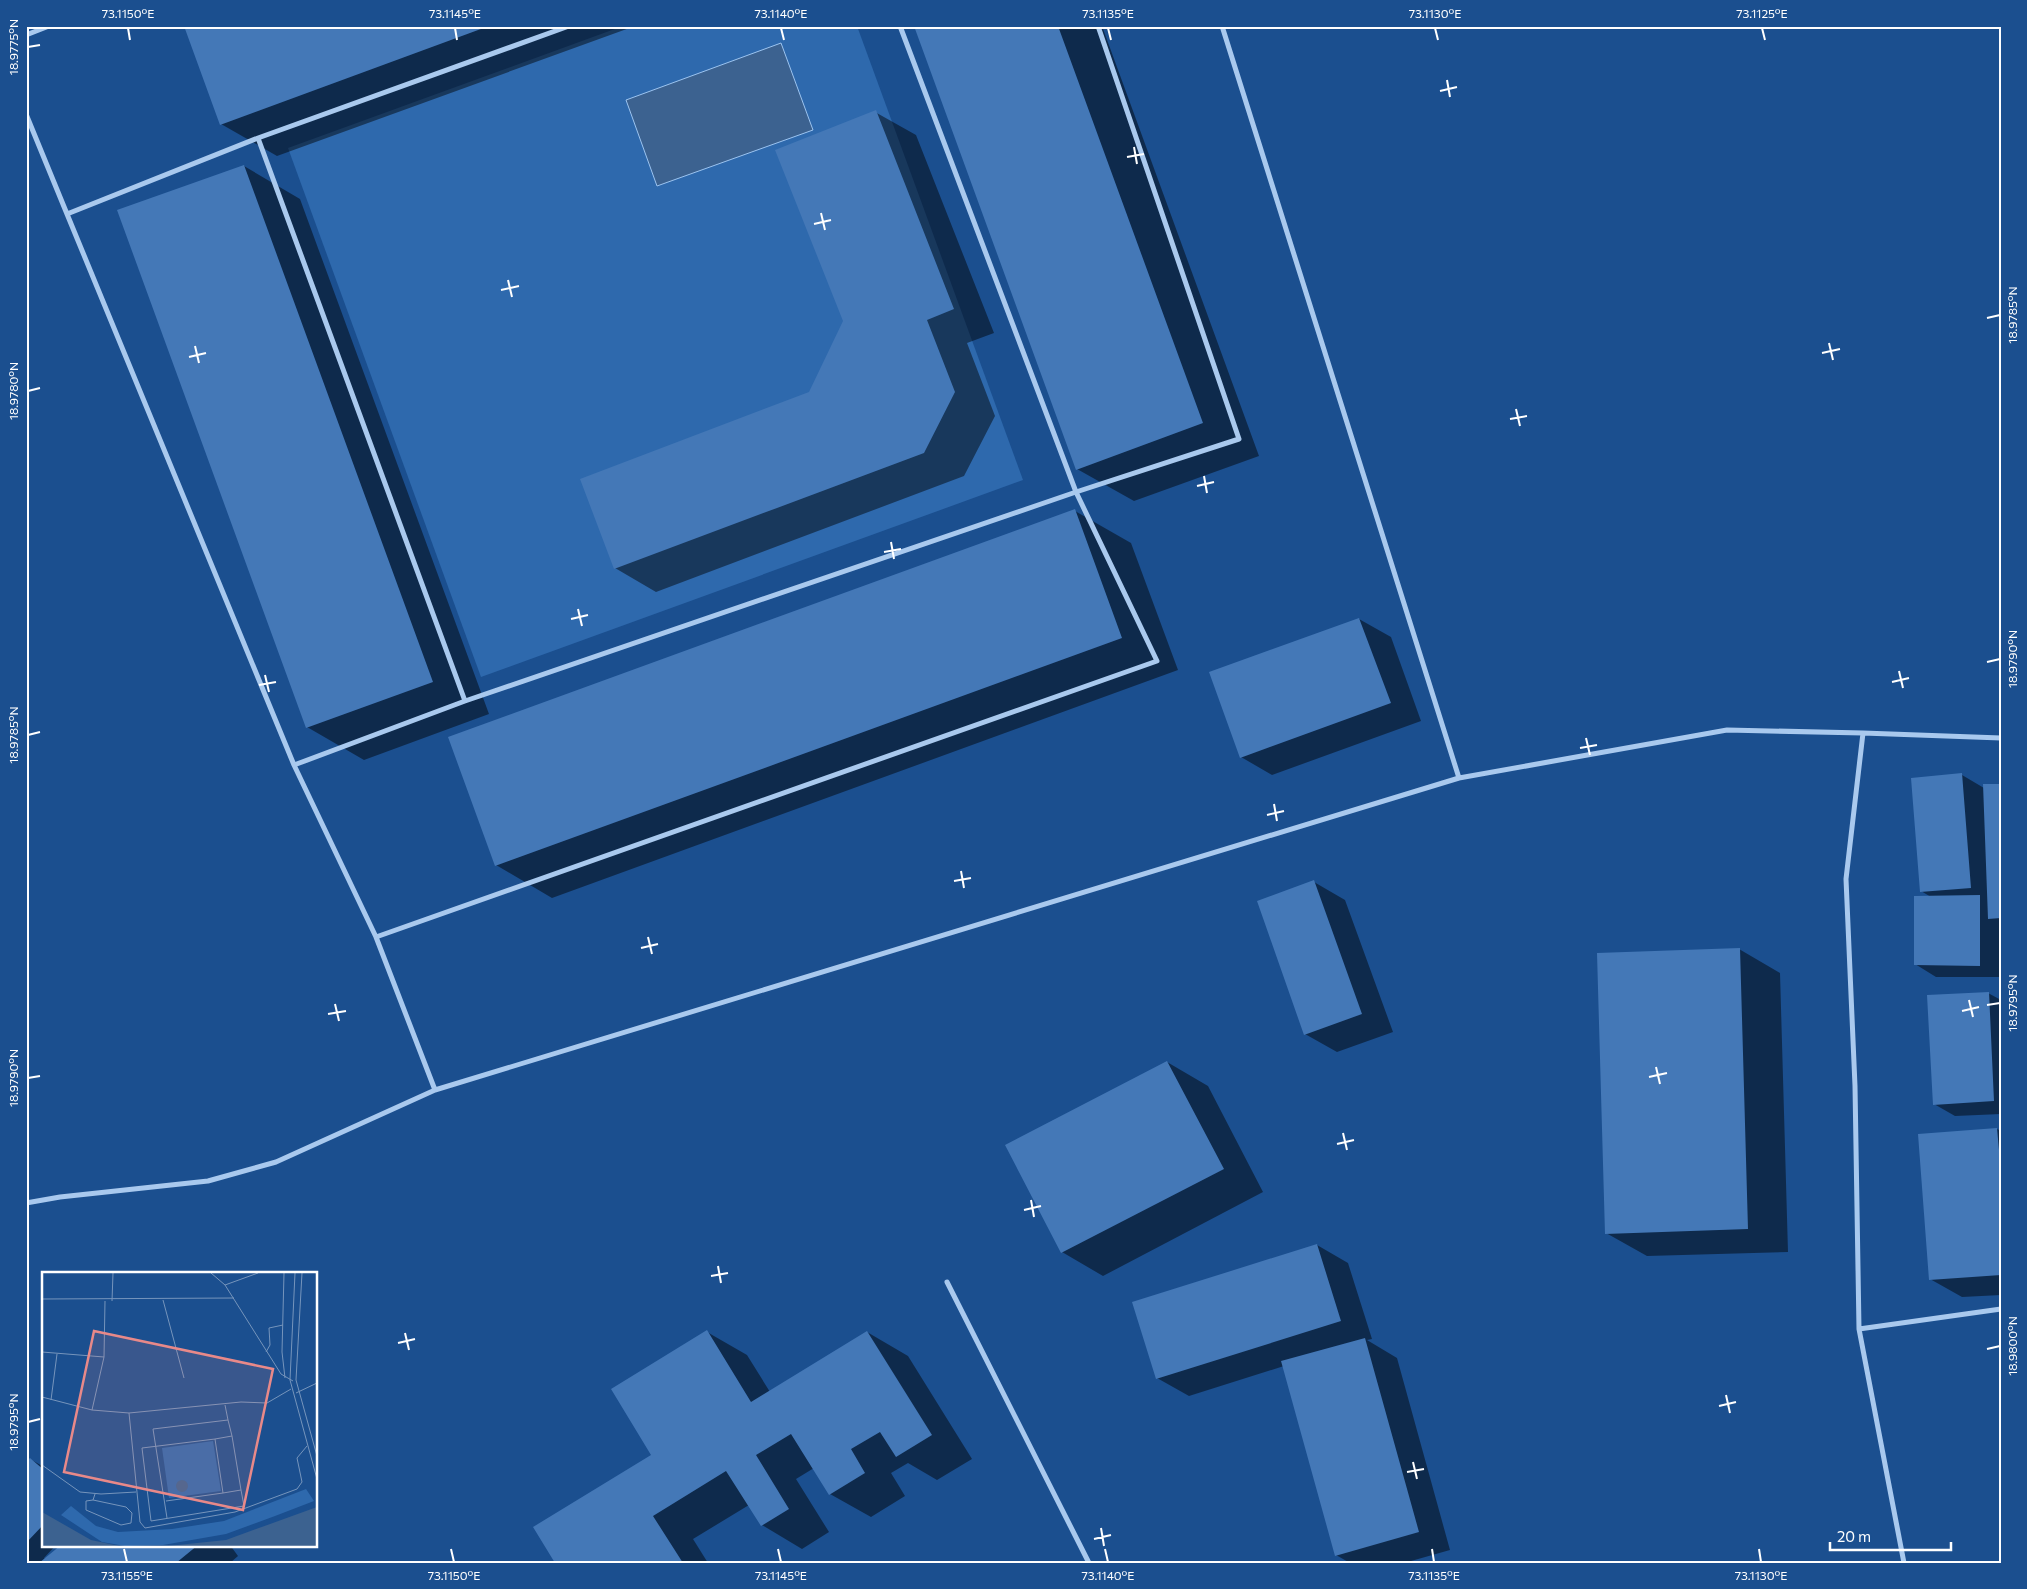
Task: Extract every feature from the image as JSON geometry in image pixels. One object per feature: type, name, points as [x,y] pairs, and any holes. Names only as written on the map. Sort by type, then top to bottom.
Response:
[{"type":"street","points":[[26,35],[49,26]]},
{"type":"street","points":[[66,214],[258,138],[569,26]]},
{"type":"street","points":[[376,937],[1157,661],[1076,492],[900,26]]},
{"type":"street","points":[[294,765],[465,701],[1076,492],[1239,439],[1098,26]]},
{"type":"street","points":[[1222,26],[1459,778]]},
{"type":"street","points":[[26,114],[294,765],[376,937],[435,1090]]},
{"type":"street","points":[[258,138],[465,701]]},
{"type":"street","points":[[26,1203],[60,1197],[208,1182],[276,1162],[435,1090],[1459,778],[1726,730],[2001,738]]},
{"type":"street","points":[[1863,734],[1846,879],[1855,1086],[1859,1329],[1904,1563]]},
{"type":"street","points":[[947,1282],[1089,1563]]},
{"type":"street","points":[[1859,1329],[2001,1309]]},
{"type":"shaded area","points":[[623,26],[857,26],[1023,480],[481,677],[288,148]]},
{"type":"shaded area","points":[[781,43],[813,130],[657,186],[626,100]]},
{"type":"building","points":[[184,26],[489,26],[220,125]]},
{"type":"building","points":[[914,26],[1058,26],[1203,423],[1076,470]]},
{"type":"building","points":[[876,110],[954,309],[927,320],[955,392],[924,453],[614,569],[580,479],[809,392],[843,321],[775,150]]},
{"type":"building","points":[[244,165],[433,682],[306,728],[117,210]]},
{"type":"building","points":[[1075,509],[1122,638],[495,866],[448,737]]},
{"type":"building","points":[[1359,618],[1391,703],[1240,758],[1209,672]]},
{"type":"building","points":[[1962,773],[1971,888],[1920,892],[1911,778]]},
{"type":"building","points":[[1983,784],[2001,784],[2001,918],[1988,919]]},
{"type":"building","points":[[1314,880],[1362,1014],[1304,1035],[1257,901]]},
{"type":"building","points":[[1980,895],[1980,966],[1914,965],[1914,896]]},
{"type":"building","points":[[1740,948],[1748,1229],[1605,1234],[1597,953]]},
{"type":"building","points":[[1989,992],[1994,1101],[1933,1105],[1927,995]]},
{"type":"building","points":[[1167,1061],[1224,1169],[1061,1253],[1005,1145]]},
{"type":"building","points":[[1997,1128],[2001,1172],[2001,1275],[1929,1280],[1918,1134]]},
{"type":"building","points":[[1317,1244],[1341,1321],[1156,1379],[1132,1302]]},
{"type":"building","points":[[707,1330],[751,1402],[867,1331],[932,1435],[896,1457],[880,1432],[851,1449],[865,1473],[829,1495],[791,1434],[756,1455],[789,1509],[761,1526],[726,1471],[653,1516],[683,1563],[555,1563],[533,1527],[651,1455],[611,1389]]},
{"type":"building","points":[[1365,1338],[1419,1532],[1335,1556],[1281,1361]]},
{"type":"building","points":[[30,1458],[42,1468],[42,1526],[26,1543],[26,1462]]},
{"type":"building","points":[[60,1546],[197,1546],[176,1563],[39,1563]]}]
